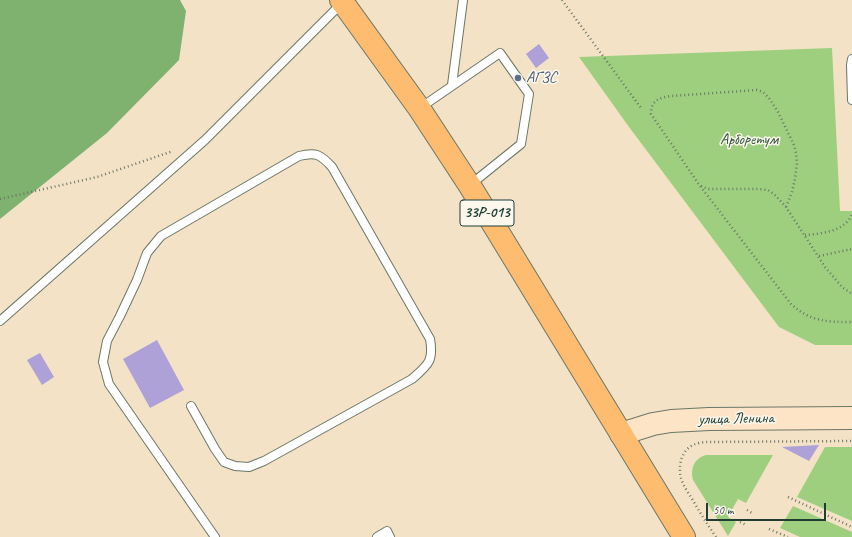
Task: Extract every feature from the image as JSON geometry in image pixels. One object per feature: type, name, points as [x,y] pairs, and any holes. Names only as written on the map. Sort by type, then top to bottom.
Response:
[{"type":"main road","name":"33Р-013","points":[[342,1],[419,108],[470,186],[684,537]]},
{"type":"main road","name":"улица Ленина","points":[[621,434],[653,424],[671,421],[709,419],[852,418]]},
{"type":"lane","points":[[452,85],[462,0]]},
{"type":"lane","points":[[0,321],[205,140],[342,1]]},
{"type":"lane","points":[[419,108],[500,53],[528,94],[521,144],[470,186]]},
{"type":"lane","points":[[852,59],[852,100]]},
{"type":"lane","points":[[191,406],[214,448],[224,462],[235,466],[249,467],[264,461],[412,379],[423,370],[430,360],[432,351],[430,339],[332,167],[324,157],[311,153],[299,156],[161,236],[147,253],[120,316],[107,341],[103,362],[109,384],[215,537]]},
{"type":"lane","points":[[377,537],[387,531],[390,537]]},
{"type":"path","points":[[562,0],[641,108]]},
{"type":"path","points":[[786,207],[795,179],[797,163],[796,153],[794,145],[778,112],[763,92],[757,90],[663,98],[656,100],[651,108],[650,114],[700,186],[791,304],[806,316],[818,320],[831,322],[852,322]]},
{"type":"path","points":[[0,199],[97,177],[176,150]]},
{"type":"path","points":[[700,186],[708,189],[768,190],[774,194],[786,207],[834,278],[842,287],[852,294]]},
{"type":"path","points":[[805,235],[829,232],[839,228],[852,214]]},
{"type":"path","points":[[819,256],[852,249]]},
{"type":"path","points":[[716,537],[684,487],[681,478],[680,464],[682,458],[688,448],[692,445],[702,442],[852,441]]},
{"type":"path","points":[[788,497],[852,527]]},
{"type":"path","points":[[747,510],[752,513]]},
{"type":"path","points":[[740,522],[746,525]]},
{"type":"path","points":[[769,529],[788,537]]},
{"type":"green space","points":[[0,0],[180,0],[186,11],[179,60],[107,133],[0,219]]},
{"type":"green space","name":"Арборетум","points":[[832,48],[840,211],[852,211],[852,345],[815,345],[779,327],[629,127],[579,57]]},
{"type":"green space","points":[[825,447],[852,447],[852,521],[797,497]]},
{"type":"green space","points":[[773,455],[746,503],[738,499],[728,517],[736,522],[728,536],[693,480],[692,472],[694,464],[702,456]]},
{"type":"green space","points":[[793,506],[852,532],[852,537],[800,537],[780,528]]},
{"type":"building","points":[[539,44],[549,58],[536,68],[526,54]]},
{"type":"building","points":[[157,340],[184,390],[150,408],[123,359]]},
{"type":"building","points":[[40,353],[54,377],[42,385],[27,360]]},
{"type":"building","points":[[819,445],[809,461],[782,447]]},
{"type":"place","name":"АГЗС","points":[[518,78]]}]
